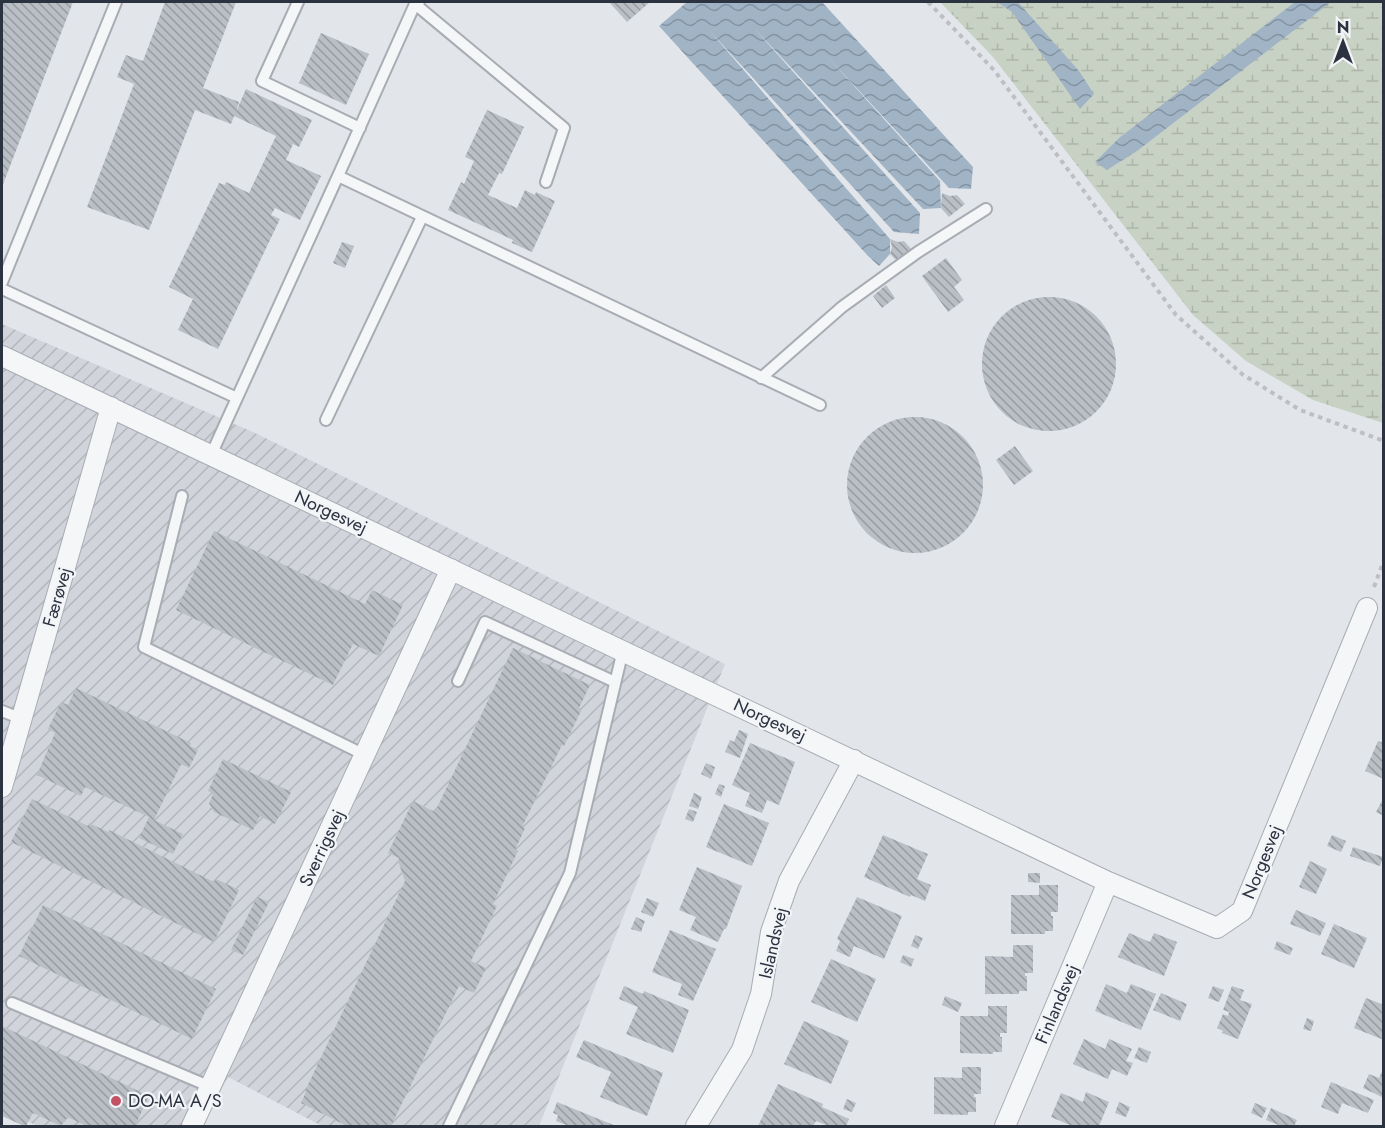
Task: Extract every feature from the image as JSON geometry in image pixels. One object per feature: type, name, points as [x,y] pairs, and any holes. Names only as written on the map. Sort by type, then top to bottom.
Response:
[{"type":"street","name":"Norgesvej","points":[[2,356],[1108,882],[1217,928],[1242,910],[1367,608]]},
{"type":"street","name":"Færøvej","points":[[2,787],[111,407]]},
{"type":"street","name":"Sverrigsvej","points":[[192,1126],[451,568]]},
{"type":"street","name":"Islandsvej","points":[[696,1126],[742,1050],[761,994],[771,932],[789,881],[854,760]]},
{"type":"street","name":"Finlandsvej","points":[[1005,1126],[1108,882]]},
{"type":"lane","points":[[2,282],[116,2]]},
{"type":"lane","points":[[298,2],[262,81],[360,128]]},
{"type":"lane","points":[[211,454],[417,3],[564,129],[546,182]]},
{"type":"lane","points":[[338,176],[820,405]]},
{"type":"lane","points":[[761,378],[842,307],[918,252],[986,209]]},
{"type":"lane","points":[[326,420],[422,217]]},
{"type":"lane","points":[[2,289],[237,398]]},
{"type":"lane","points":[[182,496],[144,647],[365,755]]},
{"type":"lane","points":[[458,681],[485,622],[615,682]]},
{"type":"lane","points":[[449,1126],[570,873],[623,650]]},
{"type":"lane","points":[[2,711],[22,719]]},
{"type":"lane","points":[[12,1003],[211,1087]]},
{"type":"path","points":[[928,2],[994,70],[1176,315],[1242,374],[1300,410],[1383,441]]},
{"type":"path","points":[[1367,608],[1383,560]]},
{"type":"shaded area","points":[[2,324],[253,432],[725,664],[539,1126],[322,1126],[228,1077],[202,1126],[37,1126],[2,1108]]},
{"type":"green space","points":[[940,2],[1383,2],[1383,423],[1313,400],[1246,361],[1193,315],[993,57]]},
{"type":"water","points":[[687,2],[822,2],[973,167],[971,189],[949,188],[826,55],[940,181],[941,208],[923,209],[754,28],[920,213],[919,234],[894,232],[709,30],[890,239],[890,254],[879,266],[659,26]]},
{"type":"water","points":[[997,2],[1018,2],[1079,71],[1094,94],[1080,109],[1012,12]]},
{"type":"water","points":[[1295,2],[1331,2],[1137,151],[1107,170],[1095,162],[1119,138]]},
{"type":"building","points":[[2,2],[73,2],[2,187]]},
{"type":"building","points":[[165,2],[236,2],[203,88],[239,102],[236,112],[246,89],[312,120],[299,147],[293,144],[286,160],[321,176],[300,220],[275,208],[271,215],[280,219],[218,349],[178,330],[193,299],[169,287],[219,183],[225,185],[226,182],[249,193],[276,136],[234,116],[231,124],[195,110],[149,230],[87,207],[134,84],[117,77],[126,55],[143,61]]},
{"type":"building","points":[[609,2],[650,2],[627,22]]},
{"type":"building","points":[[321,33],[369,54],[346,105],[299,83]]},
{"type":"building","points":[[487,110],[524,127],[502,174],[499,173],[488,195],[517,208],[525,190],[535,195],[536,192],[555,201],[532,252],[512,243],[513,240],[448,210],[461,182],[464,184],[474,161],[465,157]]},
{"type":"building","points":[[942,193],[950,196],[957,195],[965,204],[949,217],[941,208]]},
{"type":"building","points":[[890,239],[898,242],[904,241],[912,250],[898,262],[890,254],[892,247]]},
{"type":"building","points":[[342,242],[354,246],[345,268],[333,263]]},
{"type":"building","points":[[946,258],[962,280],[954,287],[964,300],[948,312],[922,276]]},
{"type":"building","points":[[886,285],[895,298],[882,308],[873,296]]},
{"type":"building","points":[[1049,297],[1075,302],[1096,317],[1111,338],[1116,364],[1111,390],[1096,411],[1075,426],[1049,431],[1023,426],[1002,411],[987,390],[982,364],[987,338],[1002,317],[1023,302]]},
{"type":"building","points":[[915,417],[941,422],[953,428],[963,437],[972,447],[978,459],[983,485],[978,511],[972,523],[963,533],[953,542],[941,548],[915,553],[889,548],[877,542],[867,533],[858,523],[852,511],[847,485],[852,459],[858,447],[867,437],[877,428],[889,422]]},
{"type":"building","points":[[1015,446],[1033,471],[1014,485],[996,460]]},
{"type":"building","points":[[214,531],[365,604],[372,590],[403,605],[379,656],[353,644],[333,685],[176,610]]},
{"type":"building","points":[[513,648],[590,685],[579,708],[582,709],[522,827],[525,828],[515,850],[518,851],[493,904],[497,906],[471,961],[486,968],[474,993],[459,986],[391,1126],[347,1126],[301,1103],[305,1091],[405,881],[399,858],[388,853],[413,801],[435,812]]},
{"type":"building","points":[[76,688],[191,743],[190,746],[198,750],[189,768],[181,764],[154,820],[183,834],[173,854],[139,838],[149,817],[85,787],[81,796],[37,775],[55,733],[48,729],[61,702],[68,705]]},
{"type":"building","points":[[739,730],[748,734],[740,758],[725,752],[730,740],[734,742]]},
{"type":"building","points":[[1378,741],[1384,743],[1384,779],[1365,771]]},
{"type":"building","points":[[750,743],[795,762],[779,805],[767,800],[762,813],[745,806],[750,793],[732,785]]},
{"type":"building","points":[[223,759],[291,792],[275,824],[260,816],[253,830],[214,812],[209,803],[213,794],[208,791]]},
{"type":"building","points":[[706,763],[715,767],[711,779],[701,774]]},
{"type":"building","points":[[719,784],[725,786],[721,797],[715,794]]},
{"type":"building","points":[[694,793],[702,797],[698,809],[689,806]]},
{"type":"building","points":[[1384,797],[1384,816],[1376,812]]},
{"type":"building","points":[[32,799],[88,826],[89,823],[108,832],[109,830],[214,882],[216,879],[239,890],[214,942],[11,842]]},
{"type":"building","points":[[724,804],[769,823],[752,866],[706,847]]},
{"type":"building","points":[[689,809],[697,812],[693,822],[685,819]]},
{"type":"building","points":[[883,835],[928,854],[917,879],[931,885],[925,901],[864,877]]},
{"type":"building","points":[[1332,835],[1346,841],[1341,852],[1327,846]]},
{"type":"building","points":[[1353,847],[1383,857],[1380,866],[1350,856]]},
{"type":"building","points":[[1310,861],[1327,869],[1316,894],[1299,887]]},
{"type":"building","points":[[697,867],[742,886],[726,929],[718,942],[690,930],[696,917],[679,910]]},
{"type":"building","points":[[1028,873],[1040,873],[1040,883],[1028,882]]},
{"type":"building","points":[[1039,885],[1058,885],[1058,912],[1051,912],[1053,931],[1045,931],[1045,934],[1011,934],[1011,895],[1039,895]]},
{"type":"building","points":[[257,897],[269,902],[243,955],[231,950]]},
{"type":"building","points":[[857,897],[902,916],[884,959],[854,946],[850,957],[836,951],[840,941],[837,939]]},
{"type":"building","points":[[647,898],[659,903],[653,917],[641,912]]},
{"type":"building","points":[[43,905],[216,989],[192,1039],[19,956]]},
{"type":"building","points":[[1296,910],[1326,923],[1320,936],[1290,924]]},
{"type":"building","points":[[636,917],[645,921],[641,932],[631,929]]},
{"type":"building","points":[[1334,924],[1367,938],[1354,968],[1321,954]]},
{"type":"building","points":[[670,930],[716,949],[693,1001],[678,995],[682,984],[652,972]]},
{"type":"building","points":[[1129,933],[1150,942],[1154,933],[1177,942],[1164,976],[1118,957]]},
{"type":"building","points":[[915,935],[923,938],[918,949],[911,946]]},
{"type":"building","points":[[1277,941],[1293,948],[1290,955],[1274,949]]},
{"type":"building","points":[[1013,945],[1033,945],[1033,973],[1025,973],[1027,991],[1019,991],[1019,994],[985,994],[985,956],[1013,957]]},
{"type":"building","points":[[903,955],[914,959],[911,967],[900,962]]},
{"type":"building","points":[[831,959],[876,979],[857,1022],[811,1002]]},
{"type":"building","points":[[1106,984],[1127,993],[1131,984],[1156,994],[1141,1030],[1095,1011]]},
{"type":"building","points":[[624,986],[643,994],[644,991],[689,1010],[673,1053],[626,1034],[638,1007],[619,999]]},
{"type":"building","points":[[1213,986],[1224,990],[1219,1002],[1208,998]]},
{"type":"building","points":[[1232,986],[1244,990],[1240,1000],[1252,1004],[1238,1039],[1222,1033],[1223,1031],[1217,1028],[1223,1014],[1228,1016],[1229,1012],[1223,1010]]},
{"type":"building","points":[[1161,993],[1187,1004],[1180,1021],[1153,1010]]},
{"type":"building","points":[[945,996],[962,1003],[958,1012],[942,1005]]},
{"type":"building","points":[[1366,998],[1384,1005],[1384,1040],[1354,1028]]},
{"type":"building","points":[[988,1006],[1007,1006],[1007,1033],[1000,1033],[1002,1052],[960,1053],[960,1016],[988,1016]]},
{"type":"building","points":[[1307,1018],[1314,1021],[1311,1031],[1303,1029]]},
{"type":"building","points":[[804,1021],[849,1041],[831,1084],[784,1064]]},
{"type":"building","points":[[2,1026],[149,1096],[135,1126],[87,1126],[67,1117],[61,1126],[33,1113],[24,1126],[2,1116]]},
{"type":"building","points":[[1084,1039],[1105,1049],[1109,1039],[1132,1049],[1126,1061],[1133,1063],[1127,1076],[1112,1069],[1108,1079],[1073,1064]]},
{"type":"building","points":[[584,1040],[663,1073],[647,1116],[600,1097],[611,1072],[576,1057]]},
{"type":"building","points":[[1139,1047],[1151,1052],[1147,1063],[1134,1058]]},
{"type":"building","points":[[962,1067],[981,1067],[981,1094],[974,1094],[976,1112],[968,1112],[968,1115],[934,1114],[934,1077],[962,1078]]},
{"type":"building","points":[[1384,1067],[1384,1098],[1363,1088],[1369,1074],[1379,1078]]},
{"type":"building","points":[[1331,1082],[1374,1100],[1368,1113],[1342,1103],[1338,1114],[1321,1107]]},
{"type":"building","points":[[778,1084],[823,1104],[822,1107],[849,1119],[846,1126],[829,1126],[816,1121],[813,1126],[758,1126]]},
{"type":"building","points":[[1086,1092],[1109,1102],[1099,1126],[1072,1126],[1051,1117],[1061,1093],[1083,1102]]},
{"type":"building","points":[[847,1099],[856,1103],[852,1112],[843,1109]]},
{"type":"building","points":[[557,1102],[616,1126],[569,1126],[556,1121],[558,1115],[553,1113]]},
{"type":"building","points":[[1119,1102],[1130,1107],[1126,1117],[1115,1113]]},
{"type":"building","points":[[1255,1103],[1267,1108],[1262,1118],[1251,1113]]},
{"type":"building","points":[[1271,1108],[1297,1120],[1294,1126],[1281,1126],[1266,1120]]},
{"type":"place","name":"DO-MA A/S","points":[[116,1101]]}]
